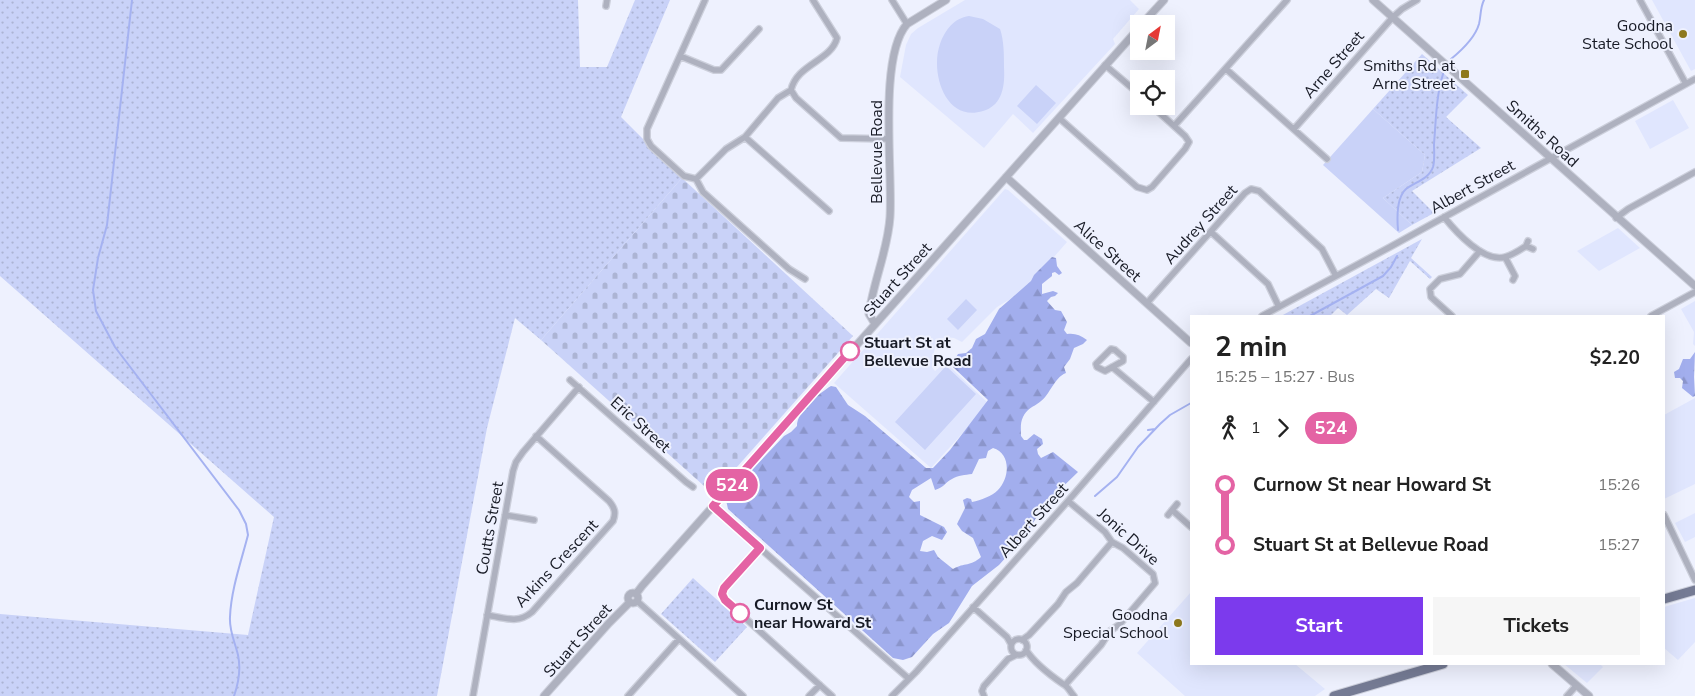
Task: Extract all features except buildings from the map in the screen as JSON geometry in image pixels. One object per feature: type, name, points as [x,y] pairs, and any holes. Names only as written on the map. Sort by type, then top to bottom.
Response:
[{"type":"main road","points":[[1665,599],[1695,590]]},
{"type":"main road","points":[[1334,696],[1439,665]]},
{"type":"street","points":[[705,0],[648,129],[647,139],[651,146],[684,176],[696,179],[703,192],[789,270],[805,279]]},
{"type":"street","points":[[813,0],[837,38],[835,45],[807,67],[793,83],[792,90],[796,98],[842,138],[889,139]]},
{"type":"street","points":[[892,0],[907,24],[946,0]]},
{"type":"street","points":[[1150,15],[1164,0]]},
{"type":"street","points":[[1174,126],[1287,0]]},
{"type":"street","name":"Smiths Road","points":[[1373,0],[1616,218],[1695,286]]},
{"type":"street","name":"Arne Street","points":[[1294,129],[1393,17],[1402,8],[1417,0]]},
{"type":"street","points":[[1640,0],[1686,84]]},
{"type":"street","name":"Bellevue Road","points":[[875,324],[869,314],[890,217],[890,72],[898,40],[907,24]]},
{"type":"street","points":[[680,56],[714,70],[721,70],[759,29]]},
{"type":"street","name":"Stuart Street","points":[[544,696],[609,623],[634,599],[642,586],[1130,38]]},
{"type":"street","points":[[1106,65],[1130,86]]},
{"type":"street","points":[[1226,68],[1327,159]]},
{"type":"street","name":"Albert Street","points":[[1264,315],[1695,79]]},
{"type":"street","points":[[696,179],[726,149],[745,137],[778,98],[792,90]]},
{"type":"street","points":[[1059,118],[1137,187],[1144,190],[1152,187],[1188,144],[1187,138],[1162,115]]},
{"type":"street","points":[[745,137],[829,211]]},
{"type":"street","points":[[1616,218],[1628,209],[1695,172]]},
{"type":"street","name":"Alice Street","points":[[1006,177],[1190,342]]},
{"type":"street","name":"Audrey Street","points":[[1147,303],[1245,193],[1251,190],[1259,191],[1322,249],[1336,276]]},
{"type":"street","points":[[1444,217],[1451,226],[1480,251],[1489,256],[1505,257],[1527,243],[1533,249]]},
{"type":"street","points":[[1211,232],[1268,284],[1279,307]]},
{"type":"street","points":[[1451,315],[1431,297],[1430,289],[1440,279],[1460,274],[1480,251]]},
{"type":"street","points":[[1505,257],[1516,277]]},
{"type":"street","points":[[1653,315],[1695,292]]},
{"type":"street","points":[[1110,348],[1115,350],[1124,359],[1112,367],[1105,371],[1100,370],[1096,364],[1110,348]]},
{"type":"street","name":"Albert Street","points":[[892,696],[916,672],[1068,501],[1190,360]]},
{"type":"street","points":[[1112,367],[1154,402]]},
{"type":"street","name":"Eric Street","points":[[570,380],[693,487]]},
{"type":"street","name":"Coutts Street","points":[[473,696],[516,462],[579,387]]},
{"type":"street","name":"Arkins Crescent","points":[[487,615],[516,620],[524,619],[613,521],[615,515],[615,510],[609,501],[536,436]]},
{"type":"street","name":"Jonic Drive","points":[[1065,685],[1104,641],[1110,631],[1120,624],[1155,583],[1153,574],[1123,548],[1112,542],[1105,532],[1068,501]]},
{"type":"street","points":[[1168,515],[1177,504]]},
{"type":"street","points":[[713,506],[908,678]]},
{"type":"street","points":[[1172,510],[1190,526]]},
{"type":"street","points":[[505,515],[534,520]]},
{"type":"street","points":[[1665,517],[1695,580]]},
{"type":"street","points":[[1074,696],[1065,685],[1055,679],[1025,652],[1024,641],[1112,542]]},
{"type":"street","points":[[760,548],[724,588],[722,594],[725,600],[832,696]]},
{"type":"street","points":[[634,599],[743,696]]},
{"type":"street","points":[[973,607],[1013,642],[1014,653]]},
{"type":"street","points":[[628,696],[679,639]]},
{"type":"street","points":[[1013,642],[1024,641]]},
{"type":"street","points":[[984,696],[982,691],[984,686],[1008,659],[1014,653],[1025,652]]},
{"type":"street","points":[[1553,665],[1589,696]]},
{"type":"street","points":[[809,696],[820,685]]},
{"type":"street","points":[[1567,696],[1576,686]]},
{"type":"shaded area","points":[[965,0],[1130,0],[1139,9],[1134,15],[1130,15],[1130,19],[1113,39],[1115,44],[1033,133],[1013,114],[984,148],[900,77],[906,45],[911,34]]},
{"type":"shaded area","name":"Goodna State School","points":[[1652,0],[1695,0],[1695,69],[1691,71]]},
{"type":"shaded area","points":[[1673,100],[1689,128],[1650,149],[1635,121]]},
{"type":"shaded area","points":[[1005,189],[1067,242],[1025,290],[997,307],[962,342],[954,338],[945,337],[938,341],[935,346],[932,367],[935,371],[945,362],[989,404],[931,468],[834,383]]},
{"type":"shaded area","points":[[1618,228],[1640,248],[1599,271],[1577,251]]},
{"type":"shaded area","points":[[1695,301],[1695,346],[1693,344],[1694,332],[1681,309]]},
{"type":"shaded area","points":[[1695,398],[1695,484],[1665,499],[1665,414]]},
{"type":"shaded area","points":[[1695,513],[1695,537],[1685,542],[1675,523]]},
{"type":"shaded area","name":"Goodna Special School","points":[[1190,593],[1190,665],[1296,665],[1325,689],[1315,696],[1185,696],[1137,653]]},
{"type":"shaded area","points":[[1695,598],[1695,642],[1678,660],[1665,649],[1665,607]]},
{"type":"shaded area","points":[[1565,665],[1601,665],[1603,667],[1587,683]]},
{"type":"green space","points":[[0,0],[578,0],[580,67],[607,67],[635,0],[670,0],[621,117],[682,178],[541,340],[515,318],[487,428],[437,696],[0,696],[0,614],[248,635],[274,517],[0,276]]},
{"type":"green space","points":[[969,16],[983,19],[1000,29],[1004,48],[1003,87],[999,99],[990,108],[970,113],[959,110],[950,102],[939,81],[937,68],[937,55],[945,34],[959,19]]},
{"type":"green space","points":[[1422,54],[1468,95],[1446,117],[1481,148],[1412,191],[1434,213],[1412,225],[1383,198],[1422,172],[1425,155],[1373,109]]},
{"type":"green space","points":[[1036,85],[1056,103],[1037,124],[1017,106]]},
{"type":"green space","points":[[1373,109],[1425,155],[1422,172],[1383,198],[1412,225],[1399,233],[1323,165]]},
{"type":"green space","points":[[682,178],[853,336],[713,494],[541,340]]},
{"type":"green space","points":[[1422,239],[1411,258],[1432,277],[1430,279],[1410,261],[1389,298],[1376,289],[1347,315],[1338,308],[1331,315],[1283,315]]},
{"type":"green space","points":[[1052,257],[1056,258],[1057,266],[1062,273],[1059,275],[1055,272],[1052,273],[1052,276],[1042,284],[1042,294],[1053,291],[1058,293],[1047,301],[1055,310],[1061,311],[1067,322],[1064,330],[1067,334],[1077,335],[1087,340],[1074,348],[1070,359],[1064,367],[1066,373],[1058,379],[1041,401],[1025,414],[1021,424],[1021,436],[1024,440],[1027,440],[1034,434],[1042,439],[1043,444],[1037,449],[1041,458],[1053,452],[1078,472],[1042,507],[1027,534],[999,565],[972,586],[949,623],[933,634],[912,657],[903,660],[893,658],[728,509],[726,500],[732,491],[784,436],[797,426],[800,415],[809,403],[831,386],[836,387],[848,405],[865,416],[926,468],[933,468],[950,450],[988,400],[953,367],[953,362],[958,354],[966,353],[972,348],[976,339],[985,334],[999,309],[1031,281],[1034,275]],"holes":[[[993,448],[999,451],[1006,460],[1007,466],[1002,485],[996,492],[983,499],[972,502],[971,499],[967,498],[963,500],[965,508],[957,524],[962,531],[973,538],[981,557],[974,562],[953,569],[938,557],[934,550],[920,551],[923,541],[932,536],[942,540],[947,532],[944,527],[920,515],[920,501],[914,502],[909,497],[912,490],[931,478],[935,490],[941,488],[949,480],[962,475],[972,474],[979,459],[986,458],[988,451]]]},
{"type":"green space","points":[[966,299],[977,310],[958,330],[947,319]]},
{"type":"green space","points":[[1695,352],[1695,396],[1693,397],[1682,388],[1683,381],[1680,378],[1675,378],[1674,372],[1679,369],[1683,359],[1690,359]]},
{"type":"green space","points":[[946,366],[976,394],[925,450],[895,422]]},
{"type":"green space","points":[[693,578],[747,627],[715,662],[661,614]]},
{"type":"waterway","points":[[132,0],[107,225],[98,258],[93,290],[96,311],[115,347],[239,510],[246,524],[248,535],[234,586],[230,617],[231,632],[239,665],[238,681],[234,696]]},
{"type":"waterway","points":[[1451,59],[1464,48],[1474,34],[1479,24],[1484,0]]},
{"type":"waterway","points":[[1398,230],[1397,220],[1400,198],[1406,189],[1428,175],[1433,167],[1437,109],[1443,74]]},
{"type":"waterway","points":[[1312,315],[1383,276],[1397,256]]},
{"type":"waterway","points":[[1095,496],[1117,477],[1138,447],[1160,424],[1170,415],[1190,404]]},
{"type":"waterway","points":[[1148,430],[1155,429]]},
{"type":"bus line","name":"524","points":[[740,613],[725,600],[722,594],[724,588],[760,548],[713,506],[850,351]]},
{"type":"place","name":"Goodna State School","points":[[1683,34]]},
{"type":"place","name":"Smiths Rd at Arne Street","points":[[1465,74]]},
{"type":"place","name":"Stuart St at Bellevue Road","points":[[850,351]]},
{"type":"place","name":"Curnow St near Howard St","points":[[740,613]]},
{"type":"place","name":"Goodna Special School","points":[[1178,623]]}]
